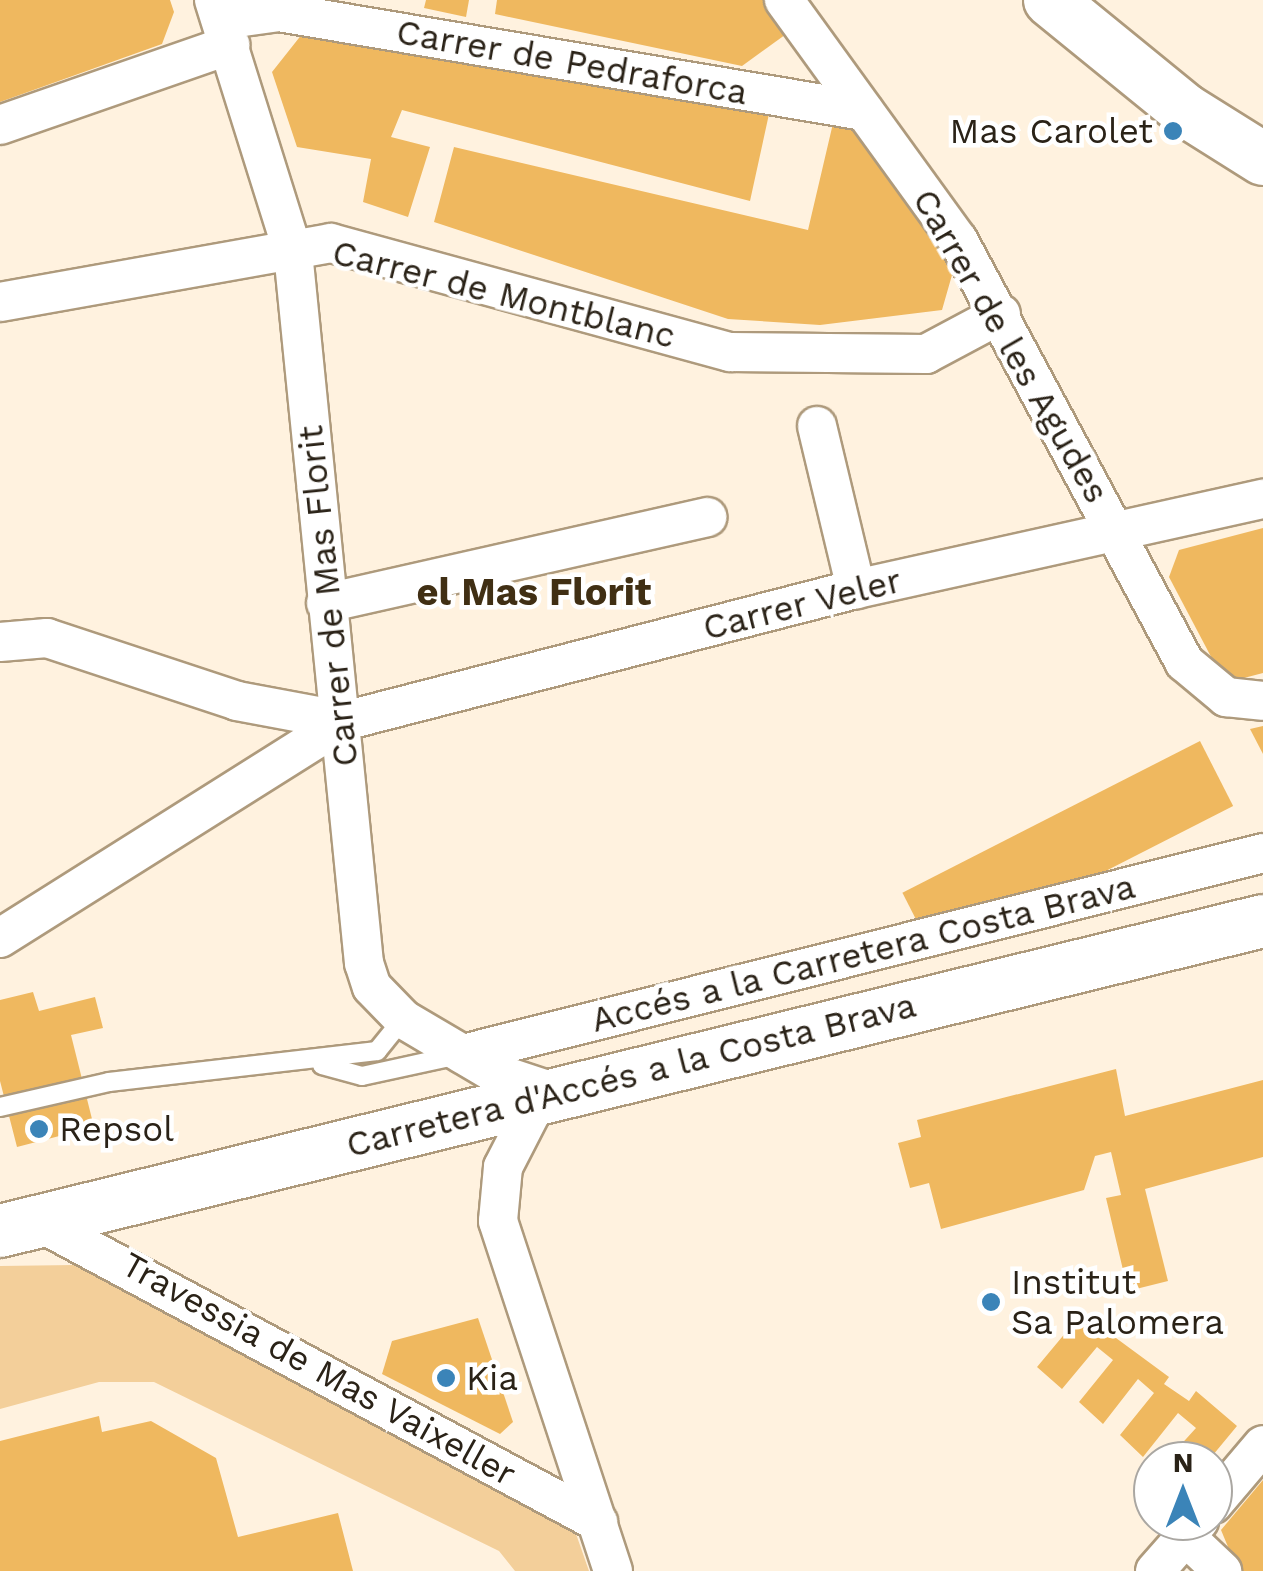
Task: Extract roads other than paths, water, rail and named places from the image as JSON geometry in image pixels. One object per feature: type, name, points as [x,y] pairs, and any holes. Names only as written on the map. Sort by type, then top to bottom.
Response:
[{"type":"main road","points":[[1050,0],[1186,110],[1263,158]]},
{"type":"main road","name":"Carretera d'Accés a la Costa Brava","points":[[19,1226],[1263,920]]},
{"type":"street","name":"Carrer de les Agudes","points":[[784,0],[1001,314],[1116,526],[1184,662],[1244,699]]},
{"type":"street","name":"Carrer de Pedraforca","points":[[0,125],[222,22],[279,12],[864,111]]},
{"type":"street","name":"Carrer de Mas Florit","points":[[222,22],[294,252],[326,603],[344,721],[364,963],[372,987],[403,1019],[463,1054],[548,1095]]},
{"type":"street","name":"Carrer de Montblanc","points":[[0,302],[331,243],[730,352],[778,356],[926,354],[1001,314]]},
{"type":"street","points":[[817,426],[856,589]]},
{"type":"street","name":"Carrer Veler","points":[[344,721],[1116,526],[1263,499]]},
{"type":"street","points":[[326,603],[707,518]]},
{"type":"street","points":[[0,642],[48,638],[237,701],[344,721]]},
{"type":"street","points":[[0,938],[344,721]]},
{"type":"street","name":"Accés a la Carretera Costa Brava","points":[[463,1054],[1263,853]]},
{"type":"street","points":[[548,1095],[503,1167],[498,1220],[613,1571]]},
{"type":"street","name":"Travessia de Mas Vaixeller","points":[[19,1226],[598,1522]]},
{"type":"street","points":[[1233,1480],[1263,1444]]},
{"type":"street","points":[[1156,1571],[1182,1541]]},
{"type":"street","points":[[1201,1541],[1222,1571]]},
{"type":"lane","points":[[0,1107],[109,1082],[377,1052],[403,1019]]},
{"type":"lane","points":[[310,1062],[362,1076],[463,1054]]},
{"type":"place","name":"Mas Carolet","points":[[1173,131]]},
{"type":"place","name":"Repsol","points":[[39,1129]]},
{"type":"place","name":"Institut Sa Palomera","points":[[991,1302]]},
{"type":"place","name":"Kia","points":[[446,1378]]},
{"type":"district","name":"el Mas Florit","points":[[534,593]]}]
